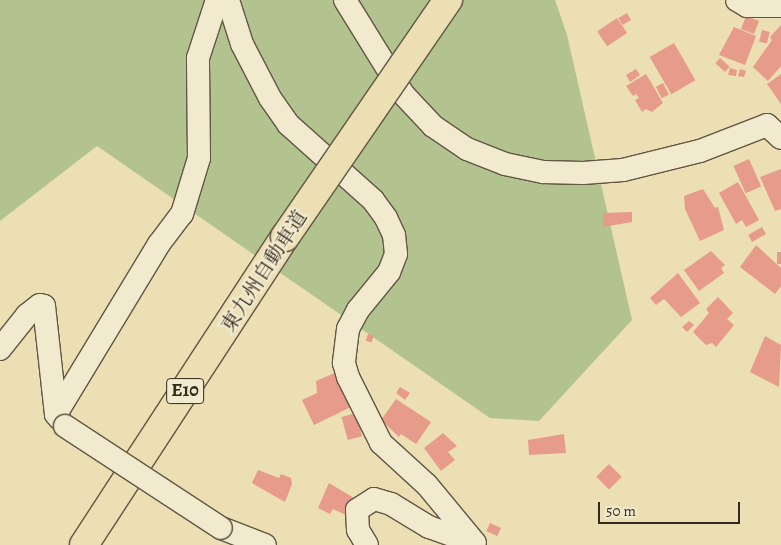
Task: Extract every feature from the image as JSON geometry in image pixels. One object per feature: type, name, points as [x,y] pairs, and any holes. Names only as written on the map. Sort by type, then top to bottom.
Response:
[{"type":"highway","name":"東九州自動車道","points":[[84,545],[285,237],[448,0]]},
{"type":"street","points":[[60,420],[158,244],[182,214],[199,158],[198,58],[217,0]]},
{"type":"street","points":[[228,0],[242,44],[270,98],[288,124],[373,200],[390,226],[396,254],[389,272],[358,310],[348,329],[344,362],[381,443],[427,485],[480,544]]},
{"type":"street","points":[[345,0],[403,94],[433,126],[467,149],[505,164],[543,172],[583,173],[623,170],[700,151],[767,125],[781,138]]},
{"type":"street","points":[[737,0],[747,6],[781,6]]},
{"type":"street","points":[[0,349],[27,314],[40,305],[44,306],[60,420],[221,528],[266,545]]},
{"type":"street","points":[[367,545],[358,530],[357,510],[374,499],[391,504],[429,527],[480,544]]},
{"type":"green space","points":[[0,0],[555,0],[567,35],[632,320],[539,421],[490,418],[97,146],[0,221]]},
{"type":"building","points":[[627,13],[631,20],[622,25],[618,18]]},
{"type":"building","points":[[746,16],[759,21],[754,34],[741,29]]},
{"type":"building","points":[[617,18],[627,33],[607,46],[597,31]]},
{"type":"building","points":[[781,25],[781,66],[768,81],[753,67],[772,40],[770,37]]},
{"type":"building","points":[[734,27],[756,36],[745,65],[719,55]]},
{"type":"building","points":[[762,30],[770,32],[767,44],[759,42]]},
{"type":"building","points":[[674,43],[696,80],[671,94],[650,57]]},
{"type":"building","points":[[720,58],[730,67],[725,72],[715,63]]},
{"type":"building","points":[[730,68],[737,70],[736,76],[728,75]]},
{"type":"building","points":[[636,69],[640,75],[630,82],[626,75]]},
{"type":"building","points":[[740,69],[746,71],[744,77],[738,76]]},
{"type":"building","points":[[646,74],[663,103],[652,112],[646,109],[642,112],[635,100],[639,98],[636,94],[633,96],[626,86]]},
{"type":"building","points":[[781,74],[781,104],[767,84]]},
{"type":"building","points":[[663,83],[669,95],[662,98],[656,87]]},
{"type":"building","points":[[749,159],[761,186],[746,193],[733,166]]},
{"type":"building","points":[[781,169],[781,209],[775,211],[760,177]]},
{"type":"building","points":[[738,182],[759,220],[746,227],[742,220],[736,224],[719,193]]},
{"type":"building","points":[[703,189],[715,208],[718,207],[724,230],[700,241],[685,209],[684,196]]},
{"type":"building","points":[[632,212],[632,222],[603,227],[603,213]]},
{"type":"building","points":[[762,227],[766,234],[752,242],[748,235]]},
{"type":"building","points":[[756,245],[781,268],[781,286],[775,294],[740,267]]},
{"type":"building","points":[[711,251],[725,265],[721,268],[724,273],[699,291],[684,270]]},
{"type":"building","points":[[777,252],[781,252],[781,264],[777,264]]},
{"type":"building","points":[[678,273],[700,303],[681,317],[664,299],[656,305],[650,298]]},
{"type":"building","points":[[718,297],[733,313],[727,319],[734,325],[716,347],[712,343],[706,345],[693,332],[709,313],[706,309]]},
{"type":"building","points":[[689,321],[694,325],[687,332],[682,327]]},
{"type":"building","points":[[368,334],[374,336],[372,343],[366,341]]},
{"type":"building","points":[[765,336],[781,345],[779,387],[750,372]]},
{"type":"building","points":[[337,372],[353,406],[314,425],[302,400],[317,393],[316,381]]},
{"type":"building","points":[[400,387],[410,393],[405,400],[396,393]]},
{"type":"building","points":[[396,399],[431,422],[416,444],[401,434],[399,437],[381,420]]},
{"type":"building","points":[[356,413],[362,436],[348,440],[342,417]]},
{"type":"building","points":[[443,433],[457,446],[448,452],[455,460],[441,471],[424,448]]},
{"type":"building","points":[[564,434],[566,453],[529,455],[528,440]]},
{"type":"building","points":[[609,464],[622,477],[609,489],[596,477]]},
{"type":"building","points":[[258,470],[279,478],[281,474],[291,478],[292,484],[285,502],[252,483]]},
{"type":"building","points":[[329,483],[354,498],[346,515],[333,509],[330,514],[318,508]]},
{"type":"building","points":[[490,523],[501,528],[497,536],[486,531]]}]
